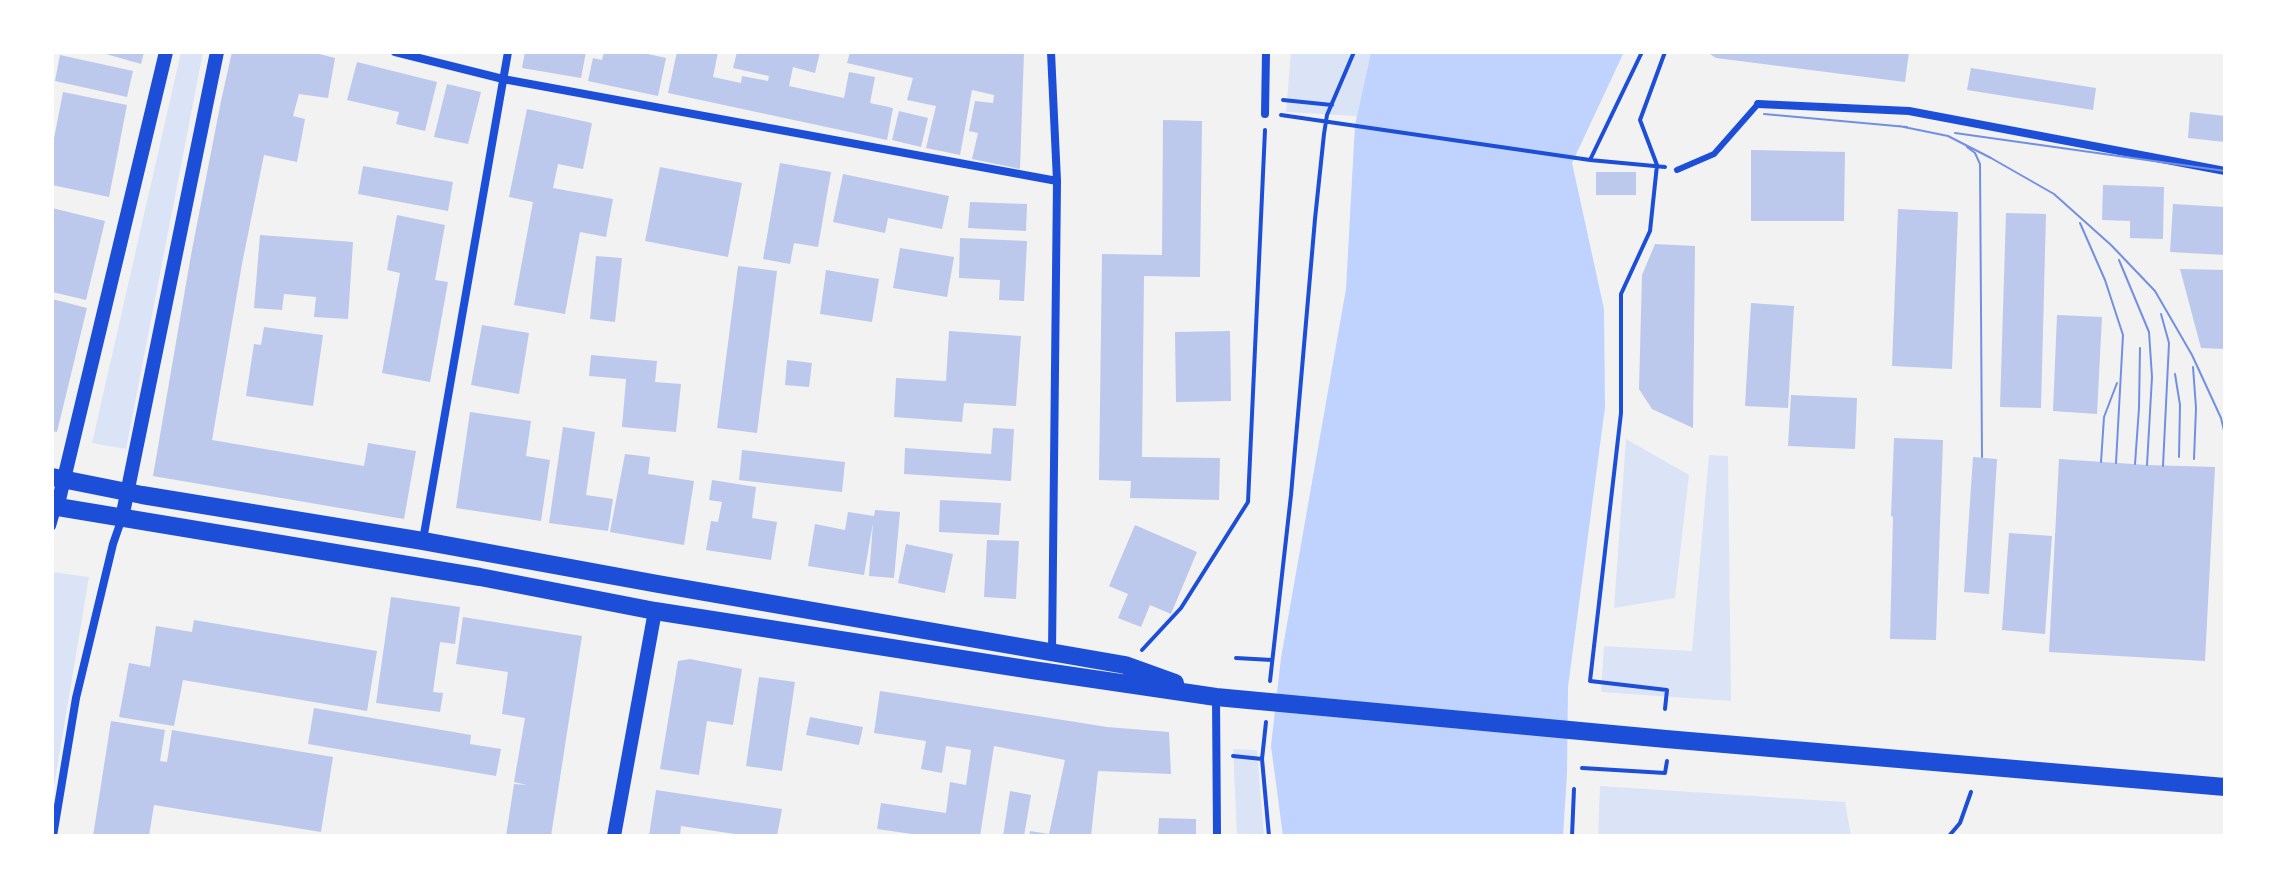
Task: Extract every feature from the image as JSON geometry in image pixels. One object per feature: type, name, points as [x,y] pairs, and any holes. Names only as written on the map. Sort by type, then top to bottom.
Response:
[{"type":"main road","points":[[58,479],[1125,665],[1224,697]]},
{"type":"main road","points":[[54,513],[122,518],[480,577],[655,611],[1224,697],[2225,787]]},
{"type":"street","points":[[54,513],[58,479],[166,52]]},
{"type":"street","points":[[53,836],[76,698],[113,544],[129,492],[217,52]]},
{"type":"street","points":[[395,52],[503,79],[1057,181]]},
{"type":"street","points":[[423,541],[508,52]]},
{"type":"street","points":[[1051,52],[1057,181],[1052,652]]},
{"type":"street","points":[[1265,114],[1266,52]]},
{"type":"street","points":[[1758,104],[1909,111],[2225,171]]},
{"type":"street","points":[[614,836],[658,584]]},
{"type":"street","points":[[1217,836],[1224,697]]},
{"type":"lane","points":[[1677,170],[1714,154],[1758,104]]},
{"type":"path","points":[[1269,688],[1291,495],[1324,134],[1327,115],[1354,52]]},
{"type":"path","points":[[1590,160],[1642,52]]},
{"type":"path","points":[[1665,52],[1640,120],[1657,165],[1650,231],[1621,294],[1621,413],[1590,681],[1667,690],[1665,709]]},
{"type":"path","points":[[1283,100],[1332,105]]},
{"type":"path","points":[[1125,665],[1152,641],[1181,608],[1248,502],[1265,114],[1677,170]]},
{"type":"path","points":[[1236,658],[1272,660]]},
{"type":"path","points":[[1267,717],[1262,759],[1269,836]]},
{"type":"path","points":[[1226,755],[1262,759]]},
{"type":"path","points":[[1582,768],[1665,773],[1667,761]]},
{"type":"path","points":[[1572,836],[1574,789]]},
{"type":"path","points":[[1949,836],[1960,823],[1971,792]]},
{"type":"shaded area","points":[[181,52],[203,52],[126,449],[92,443]]},
{"type":"shaded area","points":[[1291,52],[1371,52],[1357,116],[1286,112]]},
{"type":"shaded area","points":[[1626,439],[1689,475],[1675,598],[1614,608]]},
{"type":"shaded area","points":[[1709,455],[1728,456],[1731,701],[1601,692],[1604,646],[1692,651]]},
{"type":"shaded area","points":[[52,572],[89,577],[52,798]]},
{"type":"shaded area","points":[[1233,749],[1257,750],[1264,836],[1237,836]]},
{"type":"shaded area","points":[[1600,786],[1845,802],[1851,836],[1598,836]]},
{"type":"water","points":[[1371,52],[1624,52],[1572,163],[1604,309],[1605,407],[1568,687],[1563,836],[1283,836],[1271,746],[1281,658],[1346,289],[1355,125]]},
{"type":"building","points":[[99,52],[144,52],[141,64]]},
{"type":"building","points":[[232,52],[311,52],[335,58],[328,98],[299,94],[293,116],[305,119],[297,162],[264,155],[212,440],[364,466],[368,443],[416,451],[404,519],[153,476],[191,255]]},
{"type":"building","points":[[525,52],[586,52],[581,78],[522,68]]},
{"type":"building","points":[[604,52],[648,52],[666,58],[658,96],[588,81],[593,58],[602,60]]},
{"type":"building","points":[[677,52],[718,52],[713,77],[741,83],[742,76],[768,81],[769,76],[733,68],[737,52],[820,52],[815,73],[793,67],[789,86],[844,98],[849,72],[875,77],[870,103],[893,108],[887,140],[668,93]]},
{"type":"building","points":[[850,52],[1024,52],[1020,169],[972,159],[978,133],[969,131],[975,101],[993,103],[994,95],[972,90],[960,155],[926,148],[936,106],[907,100],[913,78],[847,63]]},
{"type":"building","points":[[1707,52],[1909,52],[1905,82],[1716,58]]},
{"type":"building","points":[[60,55],[133,71],[127,97],[55,81]]},
{"type":"building","points":[[357,62],[437,82],[425,131],[396,124],[399,112],[347,100]]},
{"type":"building","points":[[1971,68],[2096,88],[2093,110],[1967,90]]},
{"type":"building","points":[[447,84],[481,92],[468,144],[434,137]]},
{"type":"building","points":[[63,92],[127,105],[109,197],[52,185],[52,149]]},
{"type":"building","points":[[527,109],[592,123],[583,169],[558,164],[553,188],[613,199],[606,237],[580,232],[565,314],[514,305],[533,202],[509,197]]},
{"type":"building","points":[[899,111],[928,118],[921,147],[892,140]]},
{"type":"building","points":[[2190,112],[2225,116],[2225,142],[2188,138]]},
{"type":"building","points":[[1163,120],[1202,121],[1200,277],[1144,276],[1142,457],[1220,458],[1219,500],[1130,498],[1131,481],[1099,480],[1102,254],[1162,255]]},
{"type":"building","points":[[1751,150],[1845,152],[1844,221],[1751,221]]},
{"type":"building","points":[[780,163],[831,172],[818,247],[794,243],[790,264],[763,259]]},
{"type":"building","points":[[363,166],[453,182],[448,211],[358,194]]},
{"type":"building","points":[[660,167],[742,183],[728,257],[645,241]]},
{"type":"building","points":[[1596,172],[1636,172],[1636,195],[1596,195]]},
{"type":"building","points":[[843,174],[949,196],[942,229],[888,218],[885,233],[833,222]]},
{"type":"building","points":[[2103,185],[2164,187],[2163,239],[2130,238],[2130,221],[2102,220]]},
{"type":"building","points":[[970,202],[1027,204],[1026,231],[968,228]]},
{"type":"building","points":[[2173,204],[2225,207],[2225,255],[2170,252]]},
{"type":"building","points":[[52,208],[105,221],[86,300],[52,292]]},
{"type":"building","points":[[1898,209],[1958,212],[1952,369],[1892,366]]},
{"type":"building","points":[[2006,213],[2046,214],[2041,408],[2000,407]]},
{"type":"building","points":[[397,215],[445,225],[435,280],[448,282],[430,382],[382,373],[400,273],[387,270]]},
{"type":"building","points":[[260,235],[353,242],[348,319],[314,317],[316,297],[284,294],[282,310],[254,308]]},
{"type":"building","points":[[960,238],[1027,241],[1024,301],[999,300],[1000,280],[959,278]]},
{"type":"building","points":[[1655,244],[1695,246],[1693,428],[1652,409],[1639,389],[1642,275]]},
{"type":"building","points":[[900,248],[954,257],[947,297],[893,288]]},
{"type":"building","points":[[596,256],[622,258],[615,322],[590,319]]},
{"type":"building","points":[[738,266],[777,271],[757,433],[717,428]]},
{"type":"building","points":[[2180,269],[2225,270],[2225,349],[2201,348]]},
{"type":"building","points":[[826,270],[879,279],[872,322],[820,314]]},
{"type":"building","points":[[52,299],[87,308],[57,432],[52,431]]},
{"type":"building","points":[[1751,303],[1794,306],[1788,408],[1745,406]]},
{"type":"building","points":[[2057,315],[2102,317],[2097,414],[2053,411]]},
{"type":"building","points":[[482,325],[529,333],[519,394],[471,385]]},
{"type":"building","points":[[264,327],[323,335],[313,406],[246,396],[254,344],[261,345]]},
{"type":"building","points":[[949,331],[1021,336],[1016,406],[964,403],[962,422],[894,417],[896,378],[946,381]]},
{"type":"building","points":[[1230,331],[1231,401],[1176,402],[1175,332]]},
{"type":"building","points":[[591,355],[657,361],[655,382],[681,384],[676,432],[622,427],[626,379],[589,376]]},
{"type":"building","points":[[787,360],[812,363],[809,387],[785,385]]},
{"type":"building","points":[[1791,395],[1857,398],[1855,449],[1788,446]]},
{"type":"building","points":[[470,412],[531,421],[526,456],[550,460],[541,521],[456,508]]},
{"type":"building","points":[[563,427],[595,432],[586,495],[613,499],[608,531],[549,523]]},
{"type":"building","points":[[993,428],[1014,429],[1011,481],[904,474],[905,448],[991,454]]},
{"type":"building","points":[[1894,438],[1943,440],[1936,640],[1890,639]]},
{"type":"building","points":[[742,450],[845,462],[842,492],[739,480]]},
{"type":"building","points":[[625,454],[650,457],[648,474],[694,481],[684,545],[610,532]]},
{"type":"building","points":[[1973,457],[1997,459],[1989,594],[1964,592]]},
{"type":"building","points":[[2059,459],[2215,467],[2205,661],[2049,652]]},
{"type":"building","points":[[712,480],[756,487],[752,518],[777,522],[771,560],[706,550],[711,521],[718,522],[722,502],[709,500]]},
{"type":"building","points":[[940,500],[1001,503],[999,535],[939,532]]},
{"type":"building","points":[[875,510],[900,512],[894,578],[869,576],[873,523],[864,575],[808,566],[815,524],[845,530],[848,512],[874,516]]},
{"type":"building","points":[[1135,525],[1197,552],[1171,614],[1150,605],[1141,627],[1118,618],[1128,594],[1109,586]]},
{"type":"building","points":[[2009,533],[2052,536],[2045,634],[2002,630]]},
{"type":"building","points":[[987,540],[1019,541],[1016,599],[984,597]]},
{"type":"building","points":[[906,544],[953,554],[945,593],[898,583]]},
{"type":"building","points":[[391,597],[460,607],[455,644],[440,642],[433,692],[443,693],[440,712],[376,703]]},
{"type":"building","points":[[463,617],[582,636],[551,836],[506,836],[514,784],[527,785],[514,782],[525,718],[502,714],[508,672],[456,664]]},
{"type":"building","points":[[194,620],[377,651],[367,711],[183,680],[174,726],[119,717],[129,663],[150,667],[156,626],[192,632]]},
{"type":"building","points":[[690,659],[742,669],[733,725],[707,721],[699,775],[660,769],[678,661]]},
{"type":"building","points":[[759,677],[795,682],[782,771],[746,766]]},
{"type":"building","points":[[880,691],[1107,727],[1169,732],[1171,774],[1098,771],[1091,836],[1029,836],[1030,831],[1049,834],[1065,760],[994,746],[980,836],[926,836],[877,829],[881,803],[946,813],[950,782],[966,785],[971,750],[946,746],[942,773],[921,769],[926,741],[874,733]]},
{"type":"building","points":[[314,708],[471,735],[470,744],[501,749],[496,776],[308,744]]},
{"type":"building","points":[[810,717],[863,727],[859,745],[806,735]]},
{"type":"building","points":[[111,721],[165,730],[160,761],[167,762],[172,730],[333,757],[321,832],[154,805],[149,836],[93,836]]},
{"type":"building","points":[[656,790],[782,809],[777,836],[734,836],[681,826],[680,836],[649,836]]},
{"type":"building","points":[[1010,791],[1031,795],[1024,836],[1003,836]]},
{"type":"building","points":[[1159,818],[1196,819],[1196,836],[1158,836]]},
{"type":"tram line","points":[[1764,114],[1907,127]]},
{"type":"tram line","points":[[1899,126],[1948,136],[1991,158],[2054,194],[2111,245],[2155,291],[2192,355],[2221,418],[2225,435]]},
{"type":"tram line","points":[[1955,133],[2225,171]]},
{"type":"tram line","points":[[1967,147],[1975,153],[1980,164],[1982,457]]},
{"type":"tram line","points":[[2080,223],[2105,280],[2123,335],[2116,463]]},
{"type":"tram line","points":[[2119,260],[2149,332],[2152,377],[2147,465]]},
{"type":"tram line","points":[[2161,314],[2169,343],[2163,466]]},
{"type":"tram line","points":[[2135,464],[2140,348]]},
{"type":"tram line","points":[[2193,367],[2196,408],[2194,459]]},
{"type":"tram line","points":[[2175,374],[2180,405],[2179,457]]},
{"type":"tram line","points":[[2101,462],[2104,417],[2117,383]]}]
